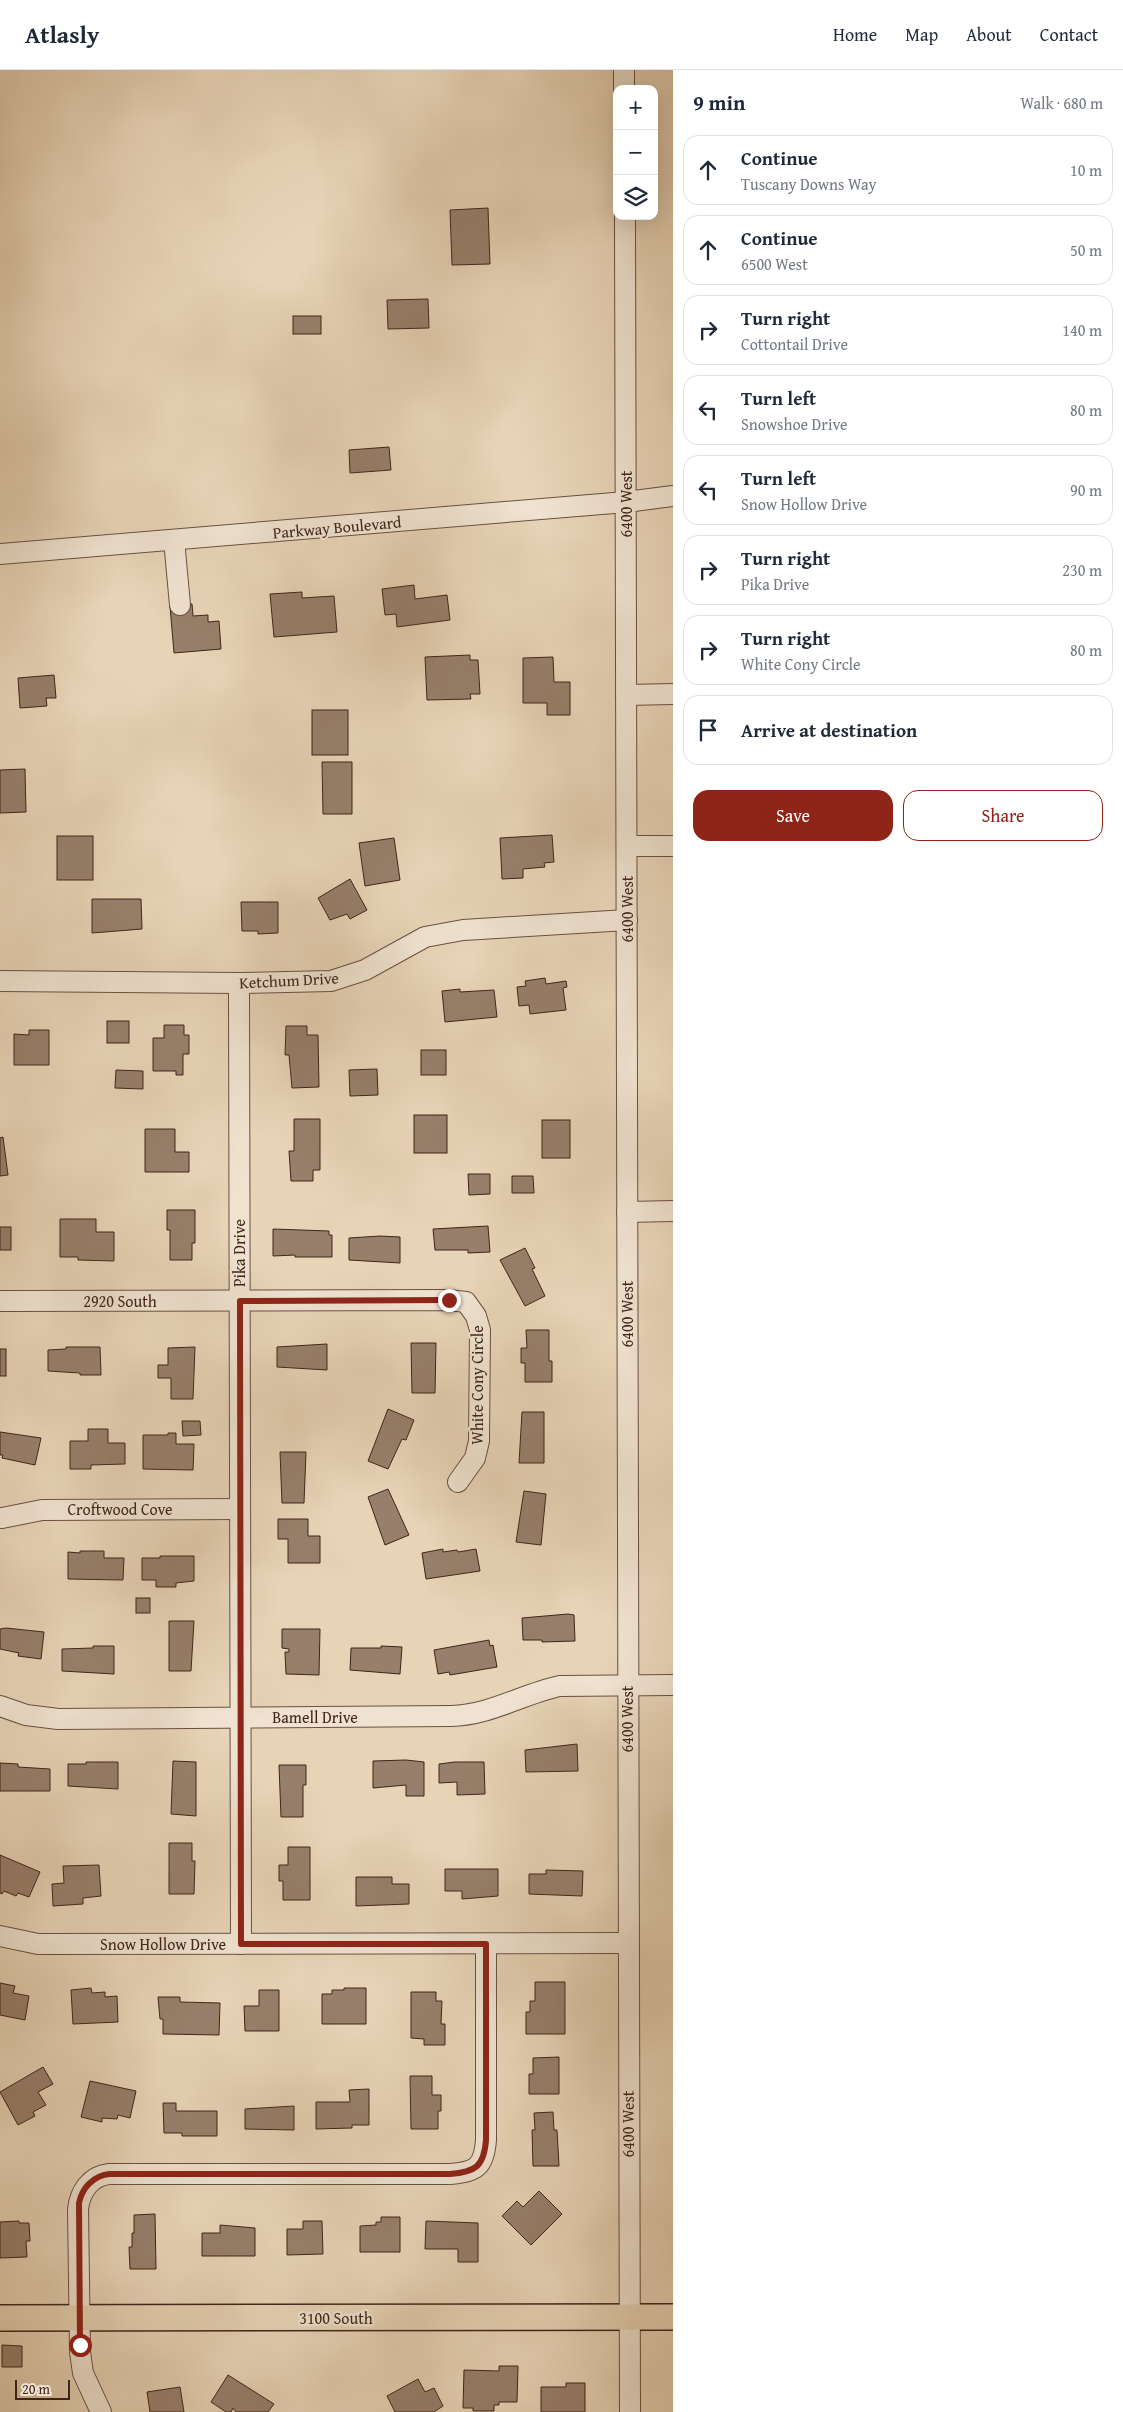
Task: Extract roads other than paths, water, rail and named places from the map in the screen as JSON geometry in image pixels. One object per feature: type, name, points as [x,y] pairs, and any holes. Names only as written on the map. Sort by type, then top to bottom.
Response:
[{"type":"main road","name":"3100 South","points":[[0,2318],[673,2317]]},
{"type":"street","points":[[624,70],[624,85]]},
{"type":"street","name":"6400 West","points":[[625,220],[630,2412]]},
{"type":"street","name":"Parkway Boulevard","points":[[0,554],[626,502],[673,496]]},
{"type":"street","points":[[174,540],[180,605]]},
{"type":"street","points":[[626,695],[673,694]]},
{"type":"street","points":[[627,846],[673,846]]},
{"type":"street","name":"Ketchum Drive","points":[[0,981],[319,982],[343,979],[366,970],[425,937],[449,932],[627,920]]},
{"type":"street","name":"Pika Drive","points":[[239,983],[241,1944]]},
{"type":"street","points":[[627,1212],[673,1211]]},
{"type":"street","name":"White Cony Circle","points":[[240,1301],[449,1300],[466,1302],[476,1316],[480,1330],[480,1433],[475,1458],[458,1482]]},
{"type":"street","name":"2920 South","points":[[0,1301],[240,1301]]},
{"type":"street","name":"Croftwood Cove","points":[[2,1518],[42,1510],[240,1509]]},
{"type":"street","name":"Bamell Drive","points":[[0,1706],[26,1715],[58,1719],[461,1716],[496,1709],[542,1690],[560,1686],[673,1685]]},
{"type":"street","name":"Snow Hollow Drive","points":[[0,1936],[38,1944],[628,1943]]},
{"type":"street","points":[[101,2412],[83,2373],[78,2209],[80,2197],[86,2187],[98,2177],[109,2174],[450,2174],[464,2173],[477,2167],[484,2155],[486,2140],[486,1944]]}]
